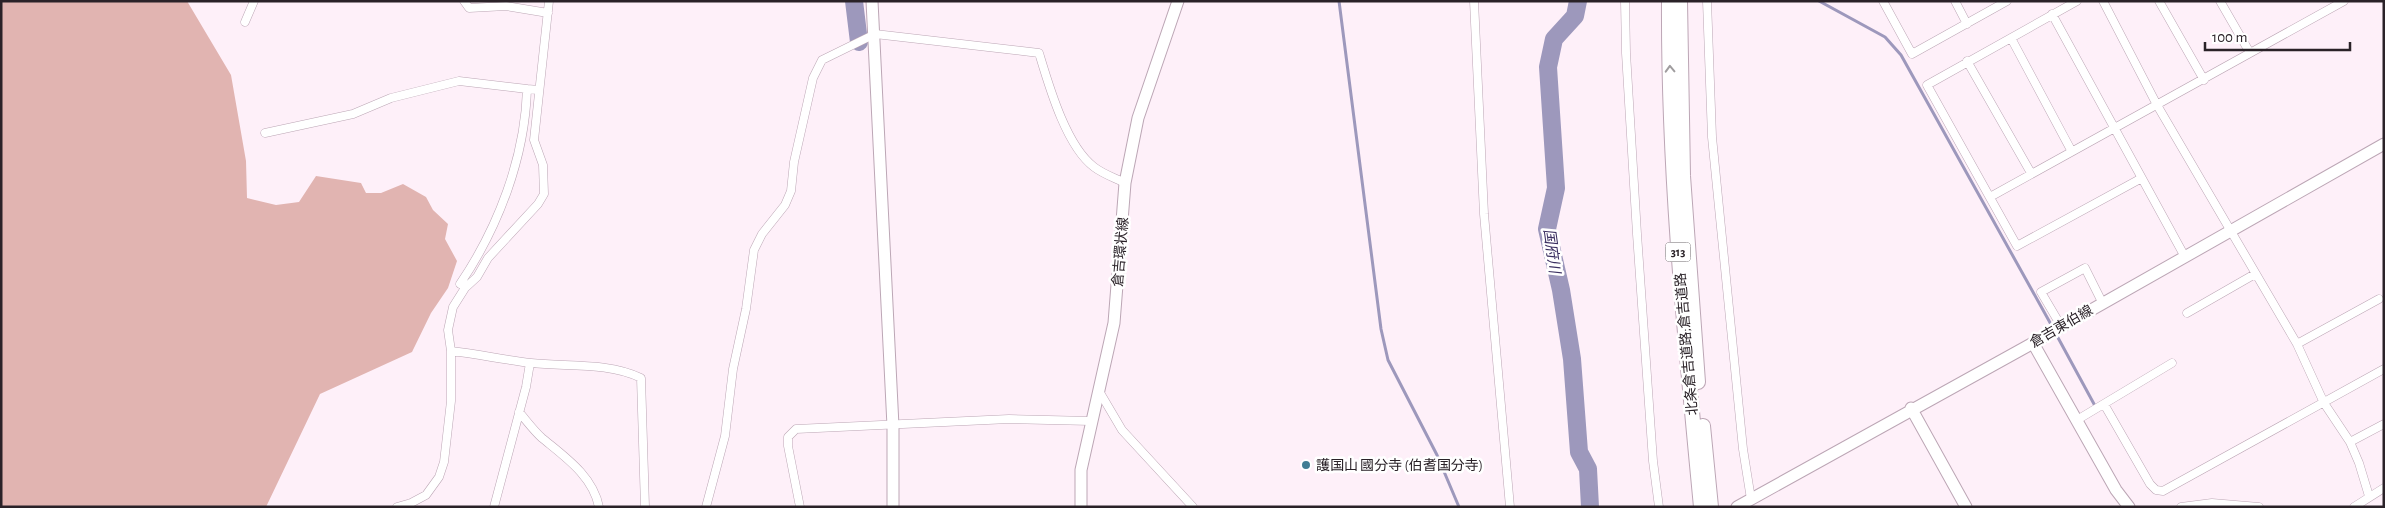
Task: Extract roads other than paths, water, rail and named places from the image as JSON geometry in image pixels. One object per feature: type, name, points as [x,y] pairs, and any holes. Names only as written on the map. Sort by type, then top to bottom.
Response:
[{"type":"highway","name":"北条倉吉道路;倉吉道路","points":[[1669,1],[1673,176],[1680,286],[1706,503]]},
{"type":"highway","name":"北条倉吉道路;倉吉道路","points":[[1680,1],[1683,176],[1706,503]]},
{"type":"main road","points":[[872,1],[893,426],[893,507]]},
{"type":"main road","name":"倉吉環状線","points":[[1081,507],[1081,470],[1114,323],[1125,183],[1138,118],[1178,1]]},
{"type":"main road","name":"倉吉東伯線","points":[[1737,507],[1752,503],[1911,408],[2033,343],[2102,302],[2232,231],[2384,144]]},
{"type":"main road","points":[[2033,343],[2116,490],[2129,507]]},
{"type":"main road","points":[[1911,408],[1966,507]]},
{"type":"street","points":[[245,22],[254,1]]},
{"type":"street","points":[[464,1],[469,8],[506,6],[548,13]]},
{"type":"street","points":[[397,507],[410,504],[426,495],[439,477],[444,462],[451,401],[451,351],[448,330],[453,307],[465,288],[477,278],[488,258],[538,204],[544,194],[544,165],[534,140],[549,1]]},
{"type":"street","points":[[1474,1],[1484,214],[1510,507]]},
{"type":"street","points":[[1625,1],[1626,53],[1637,234],[1653,461],[1659,507]]},
{"type":"street","points":[[1707,1],[1712,138],[1743,449],[1752,503]]},
{"type":"street","points":[[1883,1],[1912,54],[2007,1]]},
{"type":"street","points":[[1955,1],[1967,24]]},
{"type":"street","points":[[2077,1],[1927,84],[2017,246],[2140,179]]},
{"type":"street","points":[[2103,1],[2157,106],[2297,344],[2324,403],[2350,442],[2359,463],[2369,496]]},
{"type":"street","points":[[2159,1],[2204,80]]},
{"type":"street","points":[[2220,1],[2250,53]]},
{"type":"street","points":[[1990,197],[2071,150],[2115,129],[2204,80],[2335,3],[2344,1]]},
{"type":"street","points":[[2052,14],[2140,179],[2185,257]]},
{"type":"street","points":[[706,507],[725,436],[754,250],[762,234],[785,205],[791,190],[794,162],[813,78],[822,60],[875,34],[1039,53],[1053,98],[1080,153],[1094,167],[1125,183]]},
{"type":"street","points":[[2010,38],[2071,150]]},
{"type":"street","points":[[1967,61],[2031,173]]},
{"type":"street","points":[[265,133],[353,114],[391,98],[459,81],[539,90]]},
{"type":"street","points":[[460,284],[477,259],[502,204],[520,146],[526,114],[527,89]]},
{"type":"street","points":[[2061,326],[2040,292],[2086,268],[2102,302]]},
{"type":"street","points":[[2187,313],[2255,274]]},
{"type":"street","points":[[2297,344],[2379,299]]},
{"type":"street","points":[[451,351],[530,363],[608,368],[628,372],[641,378],[646,507]]},
{"type":"street","points":[[494,507],[526,387],[530,363]]},
{"type":"street","points":[[2078,420],[2172,363]]},
{"type":"street","points":[[2104,404],[2150,484],[2156,490],[2163,491],[2384,369]]},
{"type":"street","points":[[1099,391],[1122,430],[1193,507]]},
{"type":"street","points":[[519,412],[541,437],[572,462],[594,492],[599,507]]},
{"type":"street","points":[[800,507],[788,446],[788,437],[796,429],[893,426],[1009,419],[1091,421]]},
{"type":"street","points":[[2350,442],[2384,424]]},
{"type":"street","points":[[2354,507],[2384,488]]},
{"type":"street","points":[[2180,507],[2212,503],[2258,507]]},
{"type":"waterway","points":[[854,1],[859,42]]},
{"type":"waterway","points":[[1339,1],[1381,329],[1388,360],[1437,455],[1459,507]]},
{"type":"waterway","name":"国府川","points":[[1578,1],[1575,16],[1554,39],[1548,67],[1556,188],[1547,229],[1561,290],[1572,359],[1579,452],[1588,469],[1590,507]]},
{"type":"waterway","points":[[1819,1],[1885,37],[1901,55],[2053,328]]},
{"type":"waterway","points":[[2056,334],[2094,404]]},
{"type":"place","name":"護国山 國分寺 (伯耆国分寺)","points":[[1306,465]]}]
